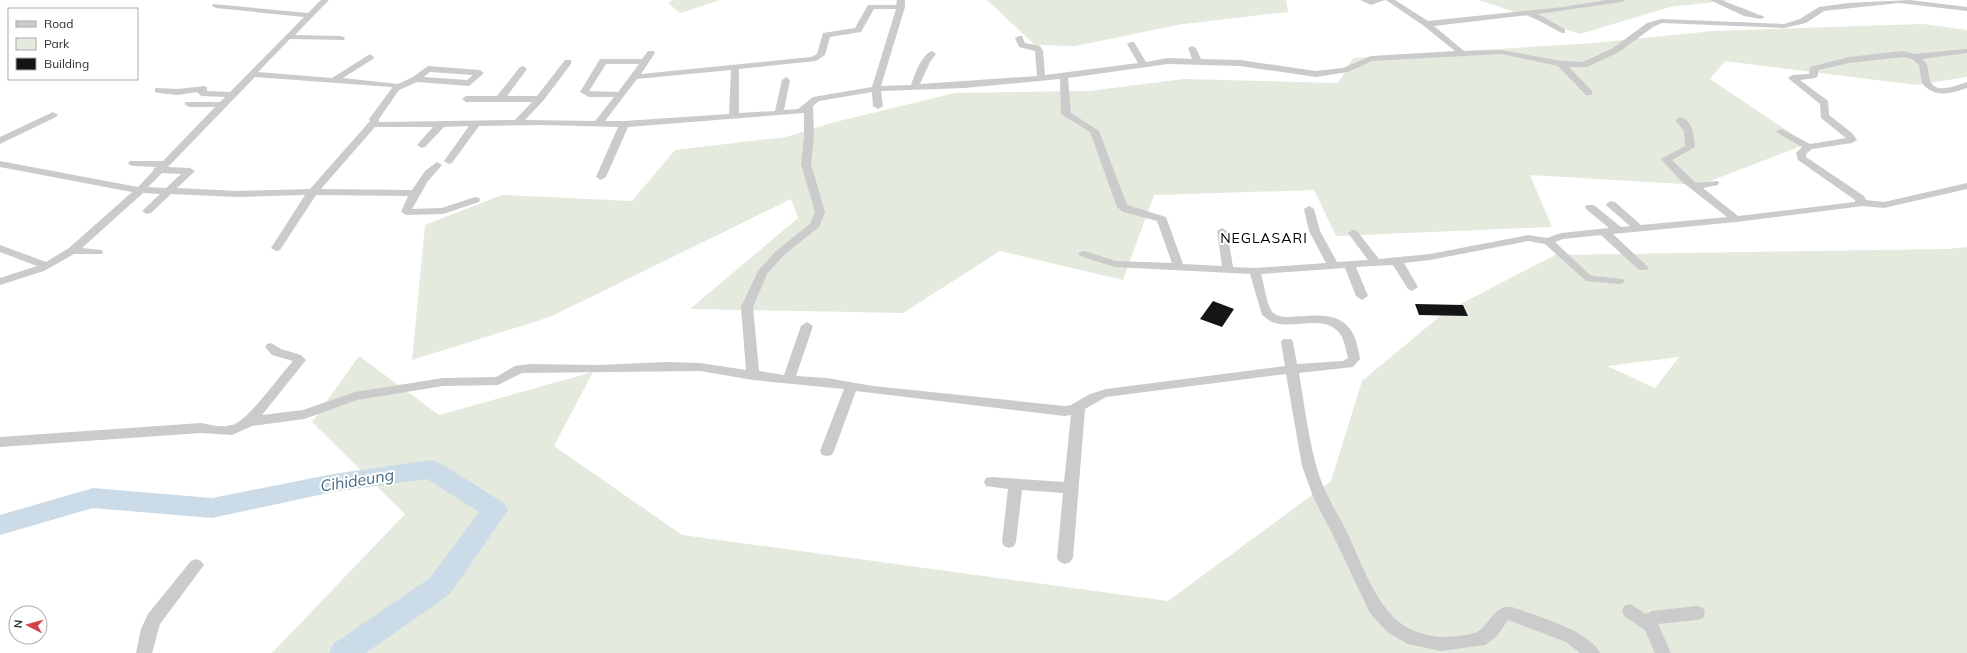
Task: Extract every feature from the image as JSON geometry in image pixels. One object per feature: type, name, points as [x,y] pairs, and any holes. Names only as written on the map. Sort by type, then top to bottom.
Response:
[{"type":"street","points":[[0,282],[47,266],[72,251],[140,190],[161,167],[224,105],[253,74],[254,71],[309,15],[326,0]]},
{"type":"street","points":[[1364,0],[1371,3],[1381,0]]},
{"type":"street","points":[[1390,0],[1427,24],[1461,52]]},
{"type":"street","points":[[1427,24],[1622,0]]},
{"type":"street","points":[[1714,0],[1747,14],[1761,17]]},
{"type":"street","points":[[374,122],[384,125],[475,125],[517,123],[624,124],[779,113],[797,111],[816,99],[876,89],[1064,76],[1176,60],[1240,64],[1316,74],[1345,70],[1371,59],[1461,52],[1501,52],[1561,64],[1584,65],[1616,50],[1640,34],[1650,25],[1661,21],[1784,26],[1803,22],[1822,9],[1845,2],[1899,1],[1967,9]]},
{"type":"street","points":[[634,77],[808,60],[820,57],[826,35],[858,30],[871,3],[901,4],[876,89],[878,106]]},
{"type":"street","points":[[216,6],[309,15]]},
{"type":"street","points":[[1528,12],[1562,31]]},
{"type":"street","points":[[288,37],[341,38]]},
{"type":"street","points":[[1019,38],[1022,45],[1037,48],[1039,50],[1041,78]]},
{"type":"street","points":[[1130,44],[1143,64]]},
{"type":"street","points":[[1192,48],[1197,61]]},
{"type":"street","points":[[1862,204],[1862,201],[1856,195],[1801,158],[1801,153],[1809,147],[1850,141],[1851,138],[1824,116],[1825,103],[1792,78],[1812,76],[1814,75],[1814,69],[1841,62],[1903,54],[1915,57],[1967,51]]},
{"type":"street","points":[[597,124],[621,95],[650,53]]},
{"type":"street","points":[[914,87],[926,61],[932,54]]},
{"type":"street","points":[[333,81],[370,57]]},
{"type":"street","points":[[1915,57],[1923,64],[1924,80],[1927,84],[1939,91],[1954,90],[1967,85]]},
{"type":"street","points":[[517,123],[540,99],[568,62]]},
{"type":"street","points":[[621,95],[589,94],[584,92],[603,62],[645,62]]},
{"type":"street","points":[[1561,64],[1589,94]]},
{"type":"street","points":[[734,116],[735,67]]},
{"type":"street","points":[[276,248],[312,193],[374,122],[396,88],[416,79],[429,69],[480,72],[469,83],[416,79]]},
{"type":"street","points":[[500,99],[523,69]]},
{"type":"street","points":[[253,74],[333,81],[389,83],[394,85],[396,88]]},
{"type":"street","points":[[1064,76],[1066,114],[1094,131],[1122,207],[1127,210],[1162,219],[1178,266]]},
{"type":"street","points":[[779,113],[786,80]]},
{"type":"street","points":[[158,90],[178,92],[204,89],[201,93],[233,95]]},
{"type":"street","points":[[466,99],[540,99]]},
{"type":"street","points":[[189,104],[224,105]]},
{"type":"street","points":[[754,376],[747,307],[762,273],[780,253],[815,225],[820,212],[806,164],[809,136],[808,104]]},
{"type":"street","points":[[0,141],[53,115]]},
{"type":"street","points":[[1680,120],[1689,131],[1690,147],[1666,159],[1675,170],[1736,219]]},
{"type":"street","points":[[601,177],[624,124]]},
{"type":"street","points":[[422,145],[440,125]]},
{"type":"street","points":[[448,161],[475,125]]},
{"type":"street","points":[[1781,132],[1809,147]]},
{"type":"street","points":[[133,163],[190,171],[147,211]]},
{"type":"street","points":[[0,164],[140,190],[167,192],[237,194],[261,192],[416,193]]},
{"type":"street","points":[[437,165],[432,168],[406,212],[443,211],[475,200]]},
{"type":"street","points":[[1695,186],[1714,183]]},
{"type":"street","points":[[1084,254],[1115,264],[1178,266],[1228,270],[1255,271],[1349,265],[1430,257],[1528,238],[1548,241],[1561,236],[1736,219],[1862,204],[1884,205],[1967,186]]},
{"type":"street","points":[[1611,204],[1638,228]]},
{"type":"street","points":[[1590,207],[1618,230]]},
{"type":"street","points":[[1308,209],[1309,218],[1314,229],[1334,266]]},
{"type":"street","points":[[1651,217],[1660,226]]},
{"type":"street","points":[[1222,231],[1228,270]]},
{"type":"street","points":[[1604,232],[1643,268]]},
{"type":"street","points":[[1353,233],[1376,262]]},
{"type":"street","points":[[1548,241],[1585,276],[1595,279],[1619,281]]},
{"type":"street","points":[[0,248],[47,266]]},
{"type":"street","points":[[72,251],[98,252]]},
{"type":"street","points":[[1398,261],[1412,287]]},
{"type":"street","points":[[1349,265],[1362,296]]},
{"type":"street","points":[[249,422],[304,414],[355,396],[443,382],[498,381],[524,368],[599,369],[683,366],[788,380],[827,382],[851,387],[1066,411],[1078,408],[1091,397],[1106,393],[1292,369],[1349,364],[1354,359],[1350,340],[1342,327],[1332,321],[1281,319],[1268,315],[1255,271]]},
{"type":"street","points":[[788,380],[795,365],[807,326]]},
{"type":"street","points":[[1288,342],[1309,466],[1319,493],[1376,608],[1393,627],[1408,637],[1418,640],[1441,644],[1457,644],[1478,640],[1491,631],[1506,613],[1572,637],[1592,653]]},
{"type":"street","points":[[0,442],[201,428],[225,432],[243,426],[249,422],[300,360],[294,356],[276,351],[271,347]]},
{"type":"street","points":[[827,451],[851,387]]},
{"type":"street","points":[[1065,558],[1078,408]]},
{"type":"street","points":[[991,482],[1071,488]]},
{"type":"street","points":[[1009,542],[1015,485]]},
{"type":"street","points":[[144,653],[149,629],[154,619],[196,565]]},
{"type":"street","points":[[1630,612],[1651,626]]},
{"type":"street","points":[[1663,653],[1649,622],[1652,618],[1697,613]]},
{"type":"green space","points":[[672,0],[720,0],[680,13],[668,3]]},
{"type":"green space","points":[[987,0],[1286,0],[1288,12],[1183,24],[1075,46],[1035,45]]},
{"type":"green space","points":[[1479,0],[1732,0],[1670,7],[1580,34]]},
{"type":"green space","points":[[1923,24],[1967,30],[1967,77],[1917,85],[1725,61],[1710,79],[1807,144],[1700,185],[1530,175],[1552,227],[1336,236],[1314,190],[1154,195],[1123,280],[1000,251],[903,313],[690,309],[798,218],[791,199],[550,317],[412,360],[425,225],[502,195],[632,201],[675,150],[786,137],[831,123],[955,93],[1089,91],[1184,79],[1338,83],[1353,58],[1594,43],[1713,31]]},
{"type":"green space","points":[[1967,247],[1967,653],[272,653],[405,514],[312,422],[359,356],[439,415],[593,372],[554,446],[682,535],[1168,601],[1331,481],[1362,381],[1445,312],[1555,255],[1948,249]],"holes":[[[1679,357],[1655,388],[1607,366]]]},
{"type":"building","points":[[1213,301],[1234,309],[1222,327],[1200,319]]},
{"type":"building","points":[[1415,304],[1463,305],[1468,316],[1419,315]]},
{"type":"waterway","name":"Cihideung","points":[[0,525],[93,498],[212,508],[333,483],[431,469],[495,510],[440,586],[343,653]]},
{"type":"district","name":"NEGLASARI","points":[[1264,238]]}]
